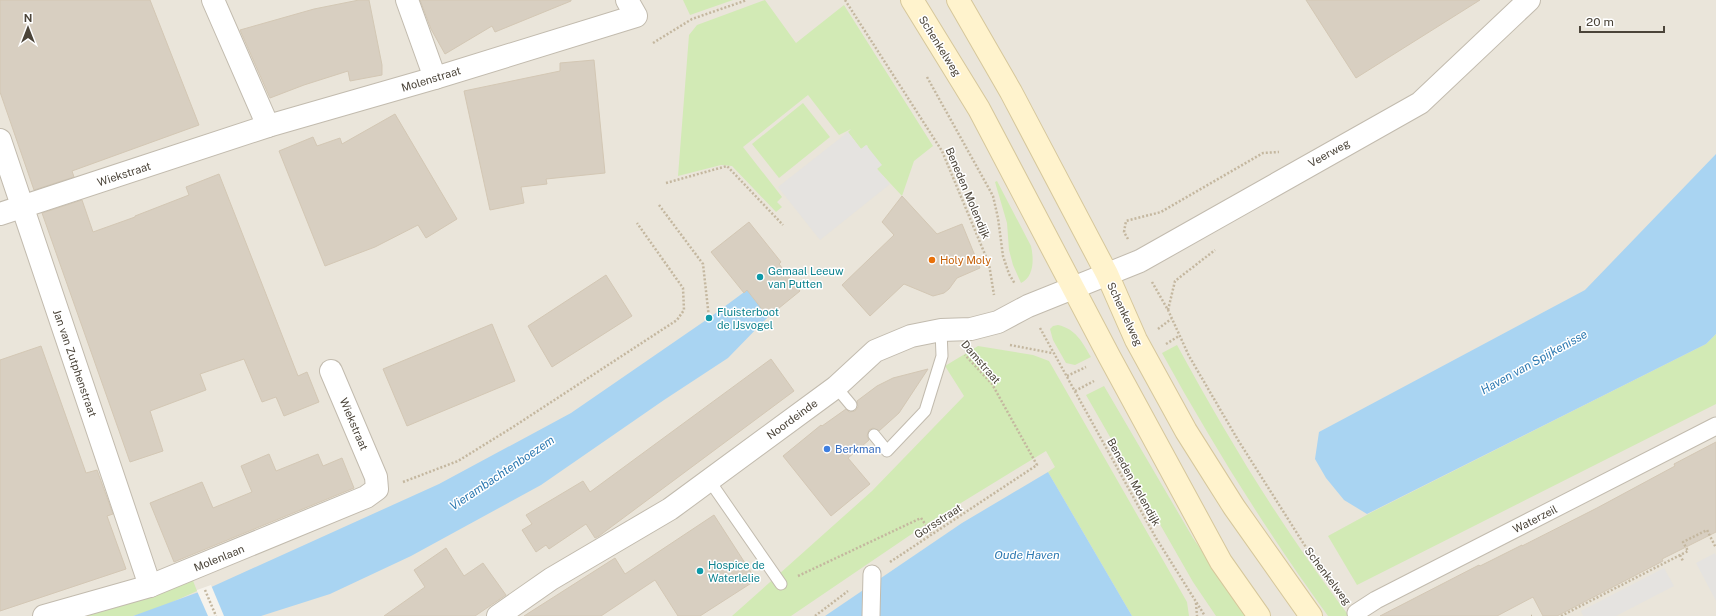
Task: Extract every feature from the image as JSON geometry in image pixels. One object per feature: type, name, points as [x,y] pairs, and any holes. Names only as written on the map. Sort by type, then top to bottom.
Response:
[{"type":"main road","name":"Schenkelweg","points":[[912,0],[979,109],[1109,356],[1222,562],[1259,616]]},
{"type":"main road","name":"Schenkelweg","points":[[958,0],[1011,92],[1107,274],[1136,340],[1186,431],[1234,507],[1311,616]]},
{"type":"street","points":[[213,0],[268,126]]},
{"type":"street","points":[[407,0],[435,78]]},
{"type":"street","name":"Veerweg","points":[[1107,274],[1140,261],[1420,103],[1529,0]]},
{"type":"street","name":"Molenstraat","points":[[226,141],[268,126],[435,78],[631,8]]},
{"type":"street","name":"Jan van Zutphenstraat","points":[[0,140],[150,586]]},
{"type":"street","name":"Wiekstraat","points":[[23,206],[226,141]]},
{"type":"street","points":[[0,214],[23,206]]},
{"type":"street","name":"Noordeinde","points":[[498,616],[551,579],[670,509],[836,387],[875,351],[911,336],[941,330],[971,329],[998,322],[1028,306],[1107,274]]},
{"type":"street","name":"Wiekstraat","points":[[331,371],[377,483]]},
{"type":"street","name":"Waterzeil","points":[[1356,613],[1376,600],[1716,426]]},
{"type":"street","name":"Molenlaan","points":[[44,616],[150,586],[366,497],[377,483]]},
{"type":"street","points":[[871,616],[872,574]]},
{"type":"lane","points":[[874,435],[887,451],[925,411],[942,356],[941,330]]},
{"type":"lane","points":[[836,387],[851,406]]},
{"type":"lane","points":[[709,480],[781,584]]},
{"type":"path","points":[[653,43],[692,19],[747,0]]},
{"type":"path","name":"Beneden Molendijk","points":[[845,0],[942,151],[989,264],[998,322]]},
{"type":"path","points":[[925,74],[993,196],[998,218],[1003,256],[1009,274],[1028,306]]},
{"type":"path","points":[[666,183],[727,166],[783,226]]},
{"type":"path","points":[[659,206],[703,264],[709,318]]},
{"type":"path","points":[[377,483],[412,480],[458,461],[513,427],[676,320],[684,310],[683,288],[636,223]]},
{"type":"path","name":"Schenkelweg","points":[[1168,310],[1189,356],[1238,440],[1314,560],[1356,613]]},
{"type":"path","name":"Damstraat","points":[[941,330],[992,384],[1018,429]]},
{"type":"path","name":"Beneden Molendijk","points":[[1052,353],[1067,376],[1156,538],[1205,616]]},
{"type":"path","name":"Gorsstraat","points":[[815,616],[872,574],[1037,466],[1018,429]]},
{"type":"path","points":[[781,584],[921,518],[932,534]]},
{"type":"path","points":[[1561,616],[1688,551],[1684,542],[1707,530],[1716,548]]},
{"type":"path","points":[[1680,555],[1683,561]]},
{"type":"path","points":[[1195,601],[1197,616]]},
{"type":"shaded area","points":[[0,0],[1716,0],[1716,616],[0,616]]},
{"type":"shaded area","points":[[848,132],[861,149],[866,145],[882,165],[877,169],[890,184],[820,240],[778,187]]},
{"type":"shaded area","points":[[1715,553],[1716,556],[1716,601],[1696,563]]},
{"type":"shaded area","points":[[1664,568],[1674,586],[1616,616],[1583,616],[1581,611]]},
{"type":"green space","points":[[683,0],[733,0],[690,15]]},
{"type":"green space","points":[[765,0],[796,43],[844,5],[933,146],[914,161],[902,196],[877,169],[867,145],[861,149],[848,132],[851,129],[839,135],[808,95],[743,147],[782,197],[777,202],[782,207],[776,212],[732,166],[721,165],[678,176],[689,35],[697,25]]},
{"type":"green space","points":[[803,103],[830,137],[779,178],[752,144]]},
{"type":"green space","points":[[997,181],[1031,246],[1033,262],[1031,272],[1021,283],[1013,265],[1009,250],[1007,223],[995,182]]},
{"type":"green space","points":[[1058,325],[1074,333],[1091,357],[1075,365],[1066,363],[1053,340],[1050,329],[1053,326]]},
{"type":"green space","points":[[1716,334],[1716,404],[1357,585],[1328,536],[1372,512],[1706,344]]},
{"type":"green space","points":[[1177,345],[1216,415],[1279,518],[1349,616],[1328,616],[1283,552],[1241,487],[1200,421],[1162,353]]},
{"type":"green space","points":[[978,346],[1033,355],[1049,361],[1187,602],[1189,616],[1132,616],[1048,472],[1055,467],[1046,451],[925,525],[791,616],[732,616],[872,491],[964,396],[945,366]]},
{"type":"green space","points":[[1104,386],[1193,538],[1246,616],[1216,616],[1193,582],[1086,395]]},
{"type":"green space","points":[[192,578],[197,591],[159,608],[133,616],[80,616]]},
{"type":"water","name":"Haven van Spijkenisse","points":[[1716,154],[1716,334],[1706,344],[1367,514],[1344,500],[1326,478],[1315,459],[1319,432],[1585,290]]},
{"type":"water","name":"Vierambachtenboezem","points":[[747,290],[768,317],[728,358],[664,400],[541,485],[411,556],[330,594],[261,616],[133,616],[207,589],[439,484],[571,413]]},
{"type":"water","name":"Oude Haven","points":[[1048,472],[1132,616],[825,616],[962,523]]},
{"type":"pier","points":[[211,585],[224,616],[208,616],[197,591]]},
{"type":"building","points":[[0,0],[150,0],[199,125],[72,171],[74,177],[34,190],[0,92]]},
{"type":"building","points":[[359,0],[369,0],[382,65],[382,75],[350,81],[348,71],[270,98],[240,30],[314,9]]},
{"type":"building","points":[[420,0],[571,1],[495,32],[492,26],[445,54],[431,29]]},
{"type":"building","points":[[1306,0],[1480,0],[1356,78]]},
{"type":"building","points":[[594,60],[605,173],[546,179],[547,184],[521,187],[524,203],[490,210],[464,91],[560,71],[560,63]]},
{"type":"building","points":[[395,114],[457,219],[426,238],[418,225],[375,247],[325,266],[279,151],[313,137],[317,146],[340,138],[342,144]]},
{"type":"building","points":[[219,174],[298,376],[307,372],[319,402],[284,416],[276,397],[262,402],[244,359],[200,374],[206,390],[150,411],[163,451],[130,462],[42,213],[82,200],[93,232],[189,195],[186,187]]},
{"type":"building","points":[[902,196],[937,234],[962,224],[980,268],[957,278],[944,293],[933,296],[904,284],[870,316],[842,285],[894,235],[882,222]]},
{"type":"building","name":"Gemaal Leeuw van Putten","points":[[749,222],[781,262],[779,264],[800,291],[768,317],[747,290],[744,293],[711,252]]},
{"type":"building","points":[[606,275],[632,316],[552,367],[528,326]]},
{"type":"building","points":[[492,324],[515,381],[407,426],[383,369]]},
{"type":"building","points":[[41,346],[86,473],[97,470],[113,514],[107,516],[126,569],[0,611],[0,360]]},
{"type":"building","points":[[771,359],[794,391],[599,536],[595,538],[586,524],[549,549],[546,545],[536,552],[522,530],[532,524],[526,515],[583,481],[590,492]]},
{"type":"building","points":[[928,369],[899,413],[879,431],[873,428],[869,430],[867,436],[869,440],[848,458],[870,484],[831,516],[783,456],[821,425],[822,426],[846,409],[849,412],[855,411],[858,407],[857,401],[877,386],[893,378]]},
{"type":"building","points":[[1716,442],[1716,532],[1662,559],[1663,561],[1557,616],[1543,616],[1533,597],[1497,616],[1380,616],[1479,565],[1480,566],[1522,546],[1597,508]]},
{"type":"building","points":[[269,454],[276,471],[318,454],[323,466],[342,458],[354,488],[174,562],[150,503],[202,482],[213,508],[252,492],[241,466]]},
{"type":"building","name":"Hospice de Waterlelie","points":[[714,515],[756,580],[700,616],[678,616],[655,580],[601,616],[524,616],[615,558],[625,574]]},
{"type":"building","points":[[446,548],[464,576],[483,563],[506,595],[475,616],[384,616],[425,587],[414,570]]},
{"type":"place","name":"Holy Moly","points":[[932,260]]},
{"type":"place","name":"Gemaal Leeuw van Putten","points":[[760,277]]},
{"type":"place","name":"Fluisterboot de IJsvogel","points":[[709,318]]},
{"type":"place","name":"Berkman","points":[[827,449]]},
{"type":"place","name":"Hospice de Waterlelie","points":[[700,571]]}]
